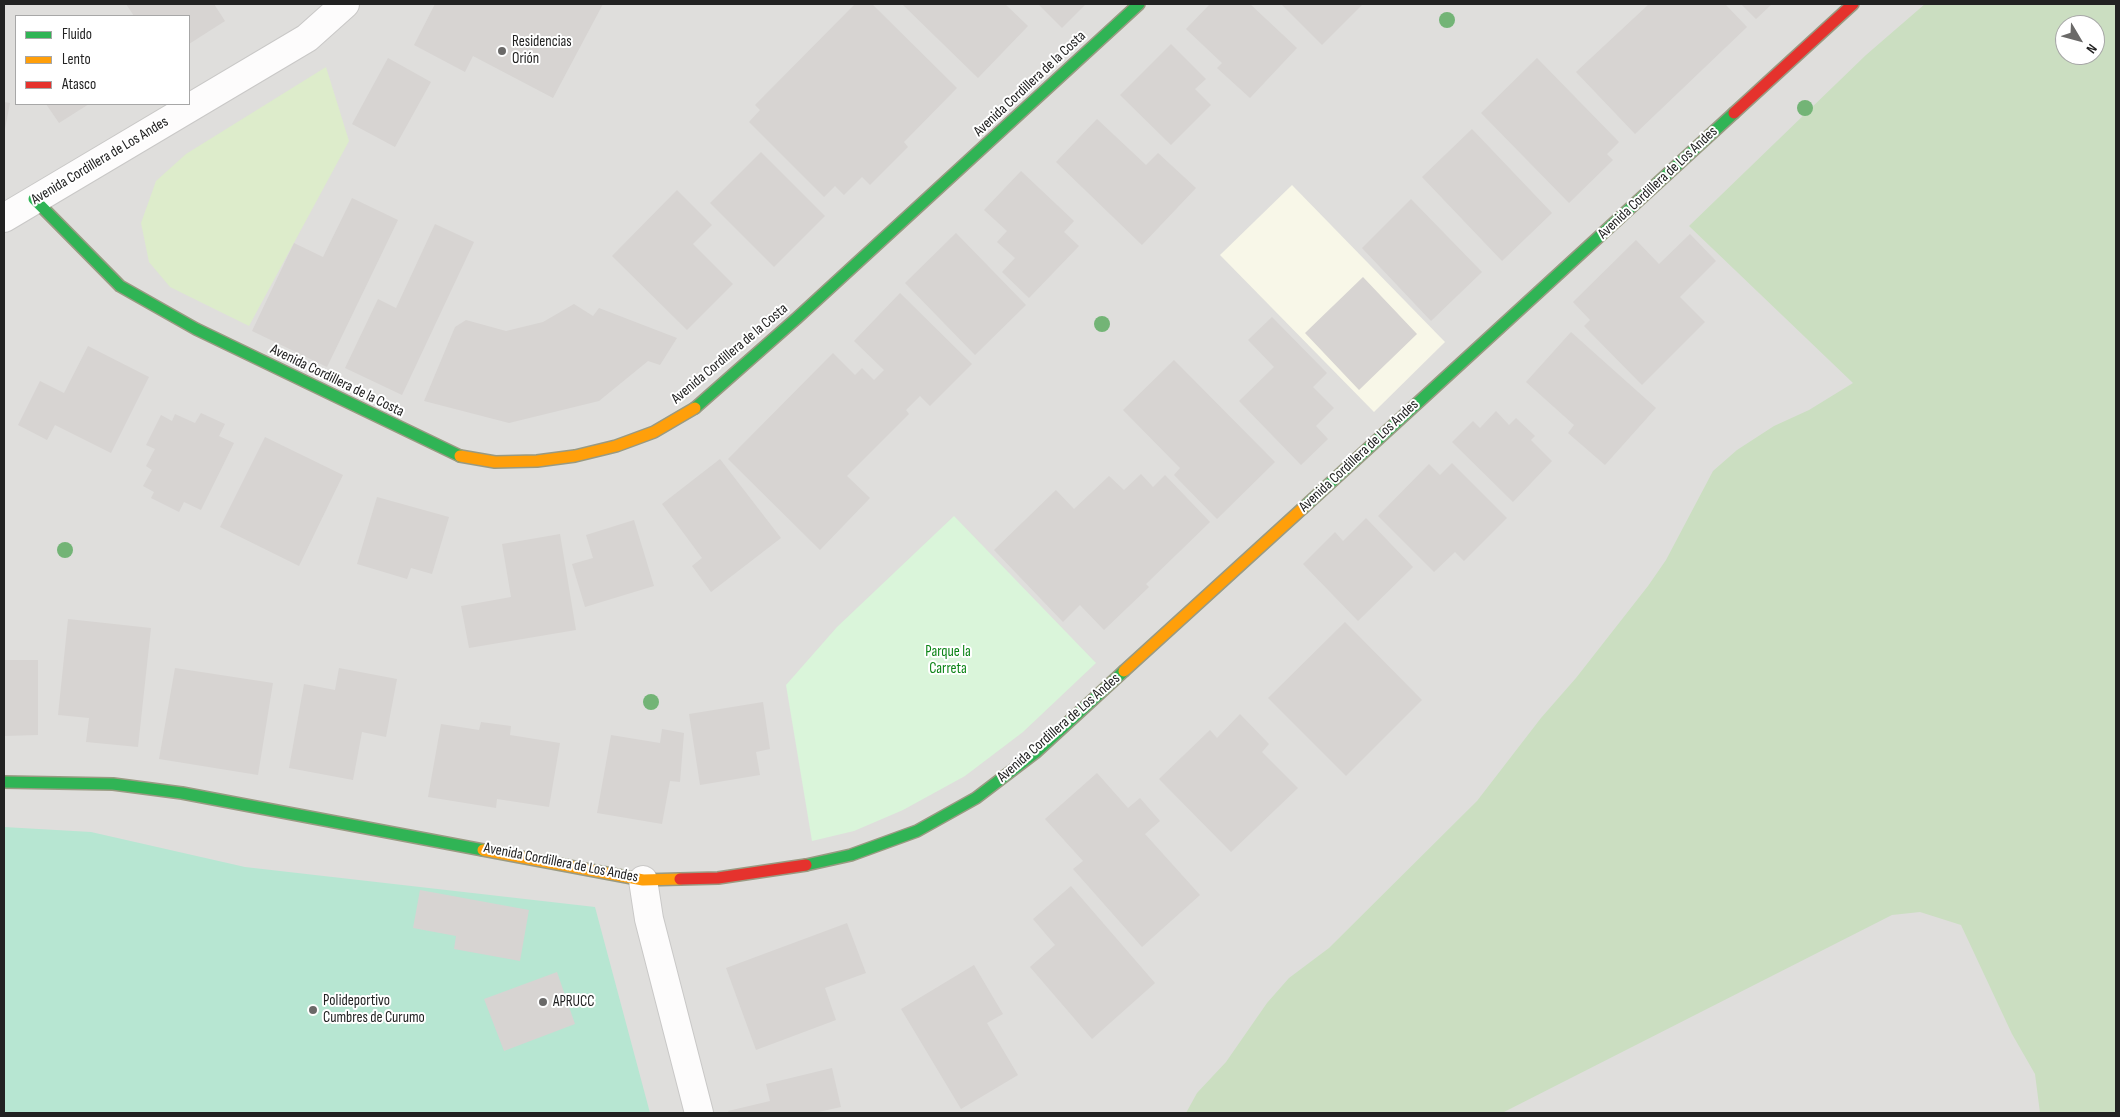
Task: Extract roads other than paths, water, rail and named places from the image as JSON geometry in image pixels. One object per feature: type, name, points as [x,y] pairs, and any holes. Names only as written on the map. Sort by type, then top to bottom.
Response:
[{"type":"street","name":"Avenida Cordillera de Los Andes","points":[[4,218],[307,38],[346,4]]},
{"type":"street","name":"Avenida Cordillera de la Costa","points":[[34,199],[120,286],[196,329],[456,455],[495,462],[537,461],[575,456],[616,446],[654,432],[696,407],[797,318],[1139,4]]},
{"type":"street","name":"Avenida Cordillera de Los Andes","points":[[4,782],[113,784],[182,793],[580,866],[643,880],[718,878],[786,869],[852,855],[917,832],[976,798],[1035,753],[1853,4]]},
{"type":"street","points":[[643,880],[649,919],[699,1113]]},
{"type":"place","name":"Residencias Orión","points":[[502,51]]},
{"type":"place","name":"APRUCC","points":[[543,1002]]},
{"type":"place","name":"Polideportivo Cumbres de Curumo","points":[[313,1010]]},
{"type":"park label","name":"Parque la Carreta","points":[[948,660]]}]
